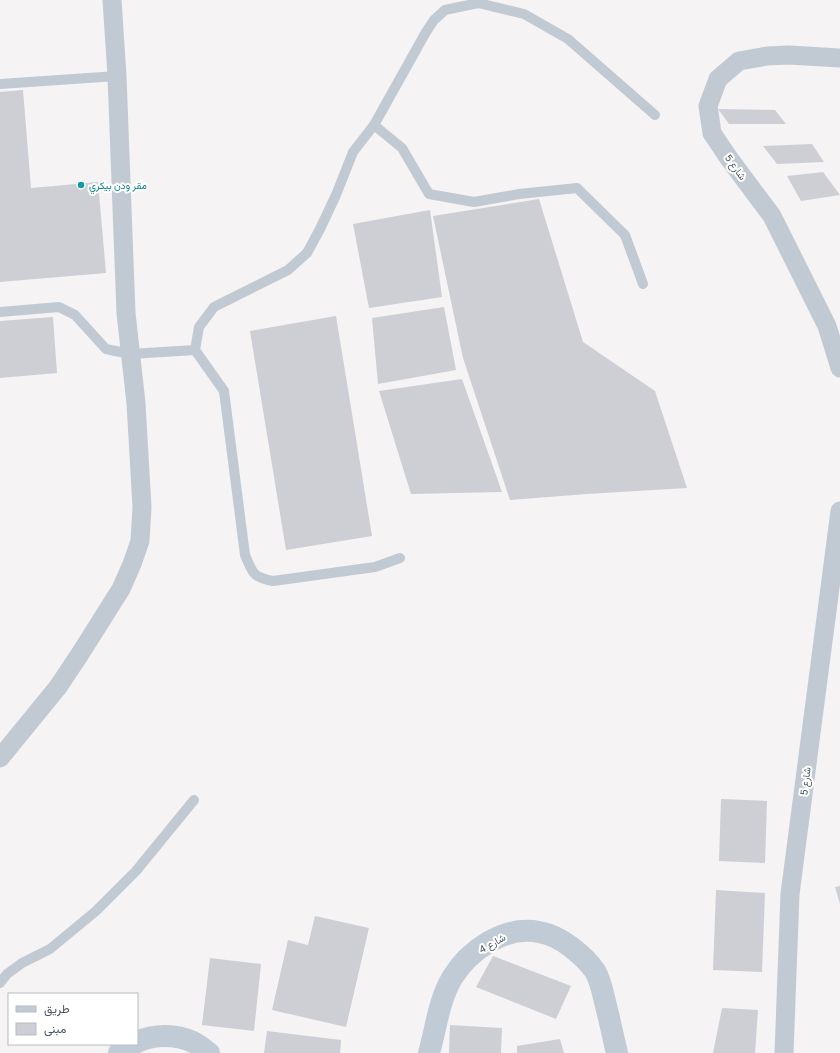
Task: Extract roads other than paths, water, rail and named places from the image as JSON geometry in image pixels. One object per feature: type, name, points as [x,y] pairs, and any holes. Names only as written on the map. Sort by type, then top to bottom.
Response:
[{"type":"street","points":[[0,758],[58,687],[80,654],[121,590],[140,541],[142,507],[136,410],[126,313],[117,76],[112,0]]},
{"type":"street","name":"شارع 5","points":[[840,58],[789,55],[767,56],[739,61],[718,79],[708,106],[712,133],[772,216],[827,326],[840,368]]},
{"type":"street","name":"شارع 5","points":[[784,1053],[790,894],[840,511]]},
{"type":"street","name":"شارع 4","points":[[429,1053],[445,992],[452,977],[464,962],[479,949],[506,934],[524,931],[539,932],[563,941],[578,952],[595,971],[601,986],[617,1053]]},
{"type":"street","points":[[138,1042],[161,1036],[178,1038],[194,1042],[209,1053]]},
{"type":"street","points":[[119,1053],[132,1045]]},
{"type":"lane","points":[[400,558],[375,567],[273,581],[259,578],[252,572],[245,555],[224,391],[195,350],[199,327],[214,307],[288,270],[307,253],[333,202],[353,152],[374,125],[434,20],[445,10],[478,2],[524,14],[568,39],[655,115]]},
{"type":"lane","points":[[0,84],[117,76]]},
{"type":"lane","points":[[374,125],[402,148],[429,194],[474,202],[519,194],[577,188],[625,235],[643,284]]},
{"type":"lane","points":[[0,312],[59,307],[75,315],[106,349],[130,354],[195,350]]},
{"type":"lane","points":[[0,983],[7,974],[22,963],[50,949],[96,911],[136,871],[194,800]]},
{"type":"place","name":"مقر ودن بيكري","points":[[81,185]]}]
